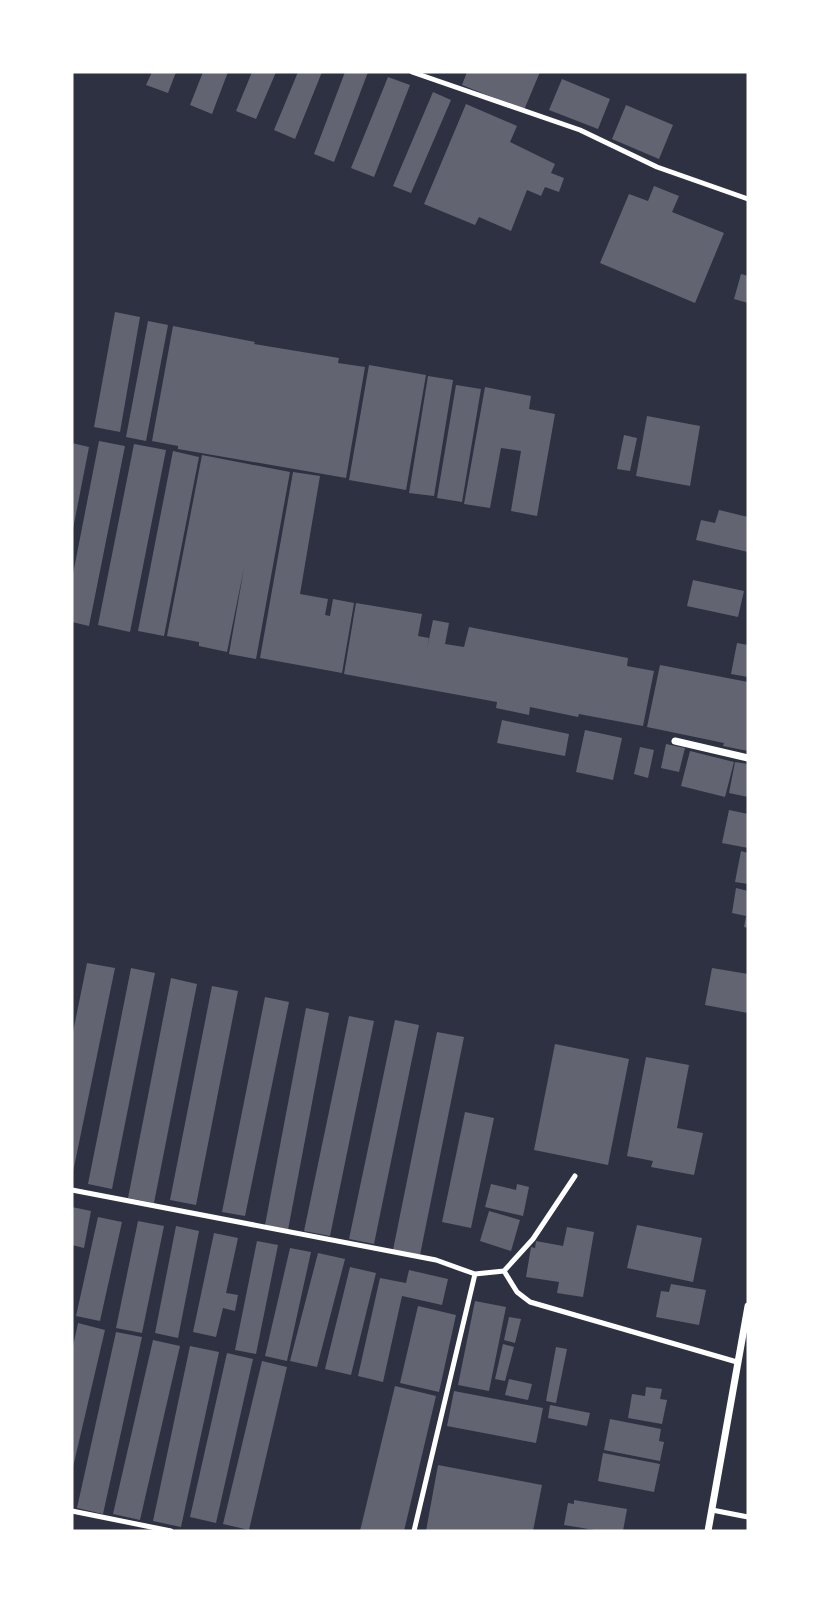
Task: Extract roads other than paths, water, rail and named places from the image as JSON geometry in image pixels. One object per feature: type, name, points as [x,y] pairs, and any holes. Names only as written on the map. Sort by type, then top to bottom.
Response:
[{"type":"street","points":[[675,741],[748,758]]},
{"type":"street","points":[[708,1531],[748,1306]]},
{"type":"lane","points":[[412,72],[580,130],[657,167],[748,199]]},
{"type":"lane","points":[[72,1190],[436,1260],[475,1274],[504,1271],[533,1239],[575,1176]]},
{"type":"lane","points":[[504,1271],[517,1292],[530,1302],[737,1362]]},
{"type":"lane","points":[[414,1531],[475,1274]]},
{"type":"lane","points":[[712,1510],[748,1517]]},
{"type":"lane","points":[[72,1511],[171,1531]]}]
